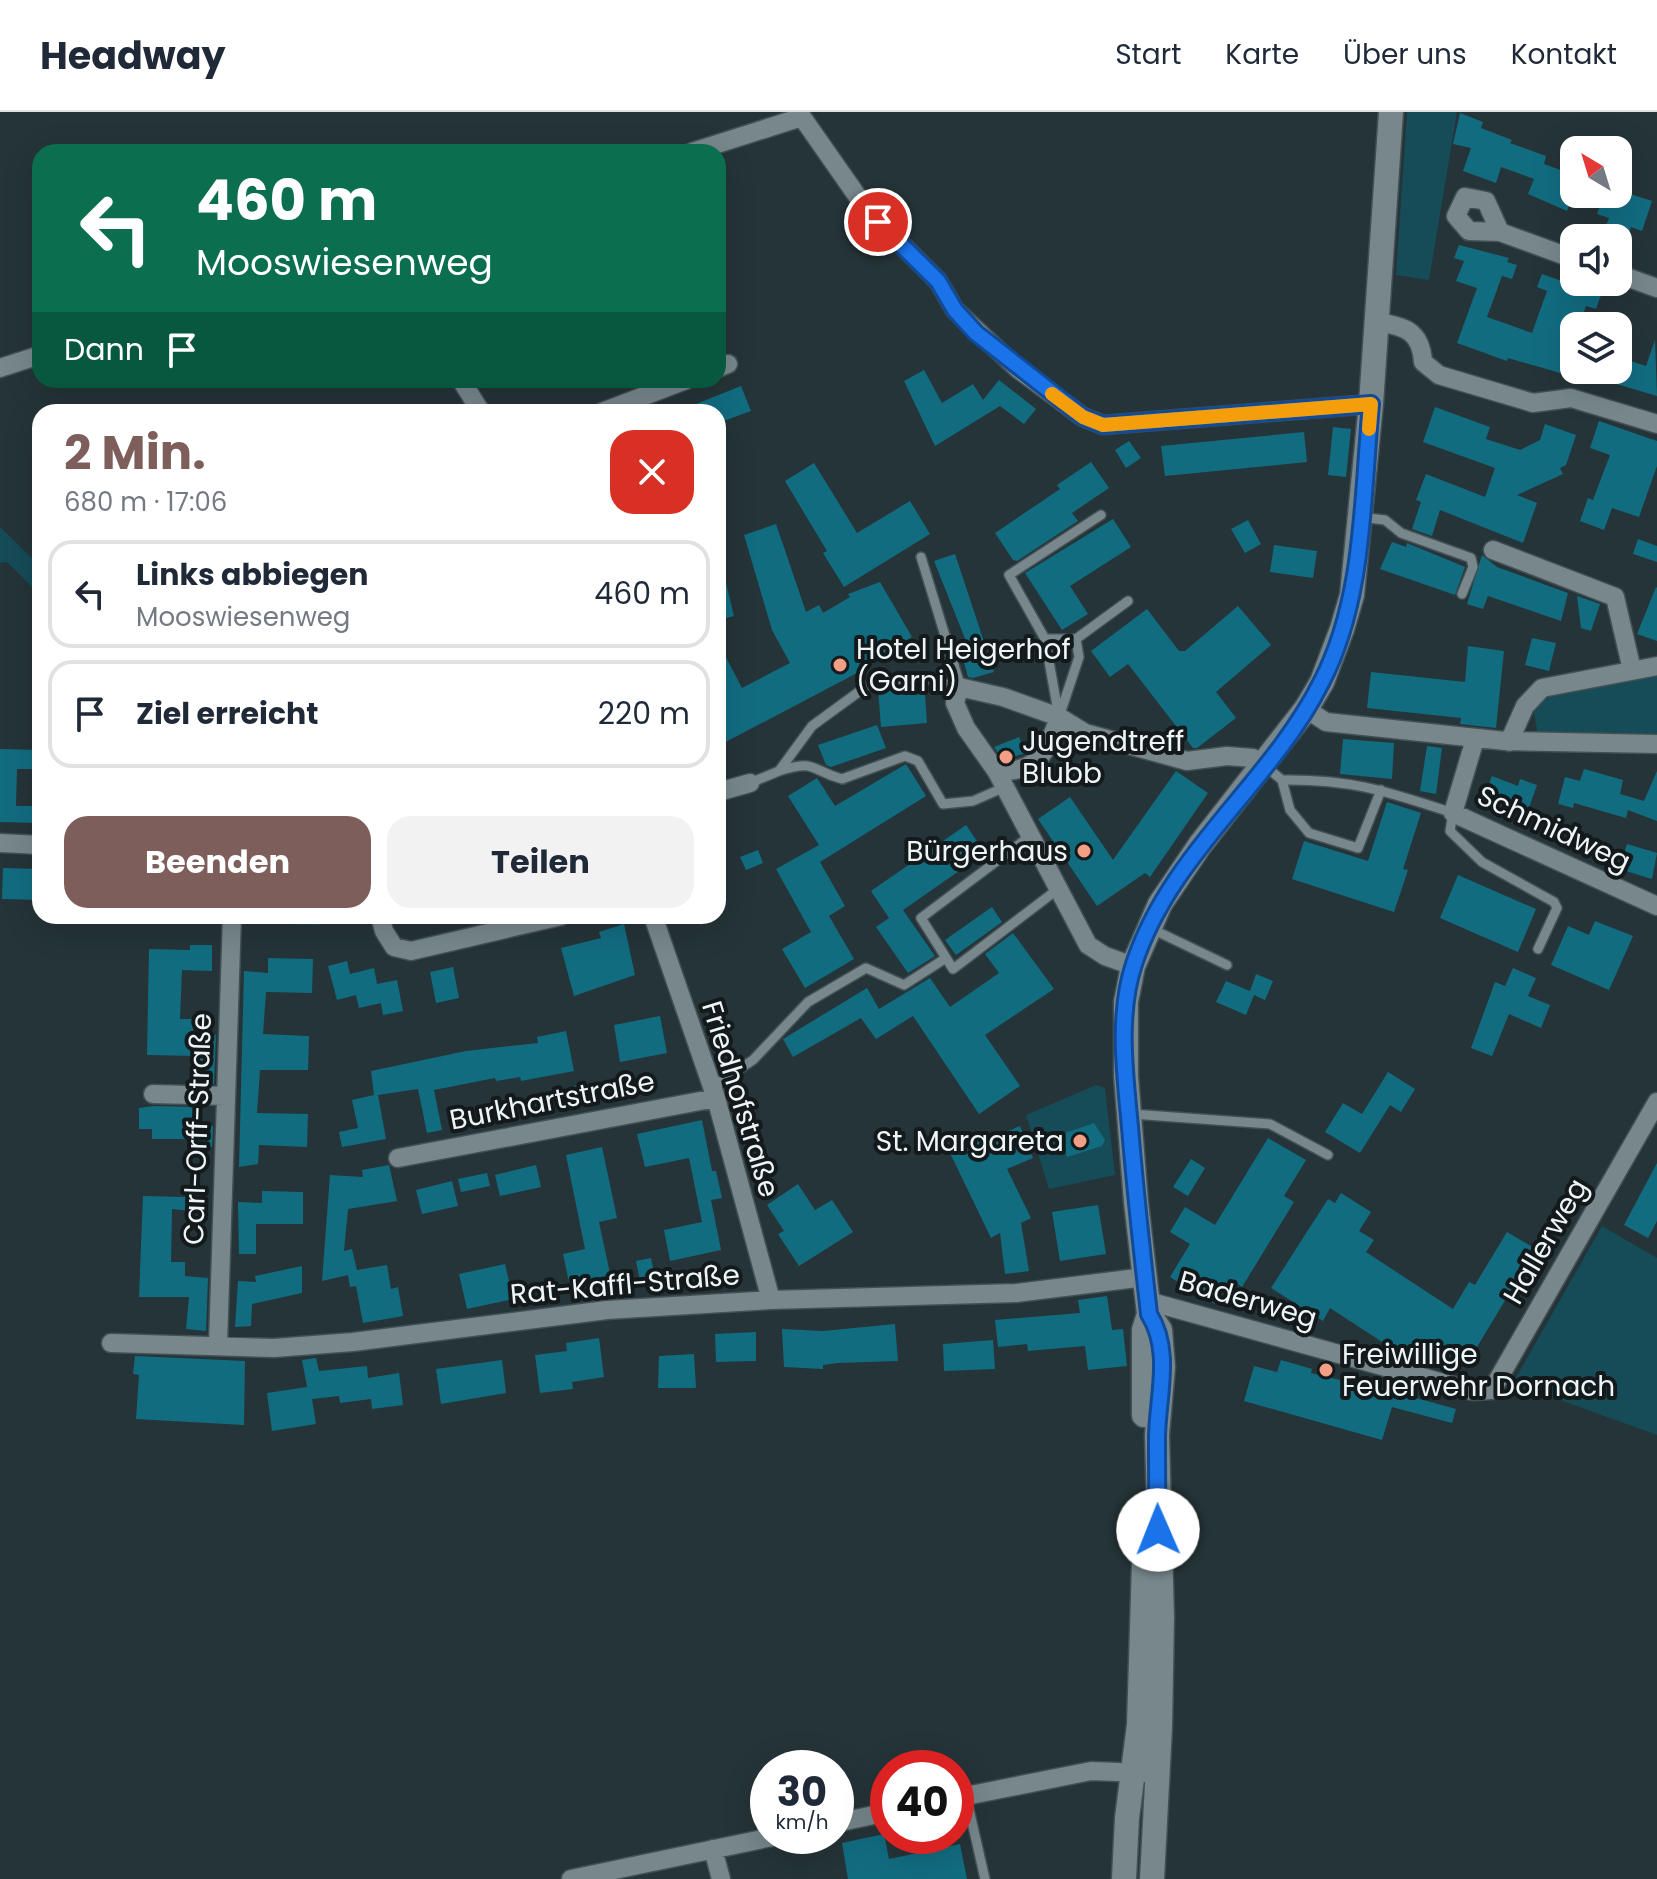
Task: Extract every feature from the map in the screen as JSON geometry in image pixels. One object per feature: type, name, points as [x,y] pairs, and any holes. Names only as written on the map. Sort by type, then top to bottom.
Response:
[{"type":"street","points":[[1124,1879],[1144,1616],[1144,1330],[1147,1297],[1124,1041],[1133,966],[1149,927],[1177,877],[1274,773],[1325,675],[1352,595],[1371,404],[1391,112]]},
{"type":"street","points":[[717,144],[802,117],[867,210],[938,281],[955,310],[976,333],[1083,417],[1104,418],[1127,426],[1319,400],[1371,404]]},
{"type":"street","points":[[1500,232],[1560,254]]},
{"type":"street","points":[[1632,279],[1657,288]]},
{"type":"street","points":[[1376,322],[1397,325],[1415,333],[1422,344],[1423,362],[1439,375],[1533,403],[1571,398],[1657,424]]},
{"type":"street","points":[[0,368],[32,358]]},
{"type":"street","points":[[623,404],[665,388]]},
{"type":"street","points":[[1493,550],[1615,597],[1632,670]]},
{"type":"street","points":[[1509,742],[1525,706],[1542,688],[1657,666]]},
{"type":"street","points":[[1133,966],[1105,956],[1088,945],[1001,779],[960,715],[955,703],[960,688],[1003,697],[1059,717],[1085,733],[1187,761],[1253,758],[1274,773]]},
{"type":"street","points":[[1306,709],[1326,722],[1475,739],[1657,744]]},
{"type":"street","points":[[1001,779],[1022,772],[1047,751],[1059,717]]},
{"type":"street","name":"Schmidweg","points":[[1475,739],[1453,813],[1657,906]]},
{"type":"street","points":[[726,790],[750,783]]},
{"type":"street","points":[[0,843],[32,845]]},
{"type":"street","name":"Carl-Orff-Straße","points":[[218,1344],[232,924]]},
{"type":"street","points":[[382,924],[394,947],[411,951],[527,924]]},
{"type":"street","name":"Friedhofstraße","points":[[656,924],[714,1093],[771,1300]]},
{"type":"street","name":"Burkhartstraße","points":[[398,1158],[714,1093]]},
{"type":"street","points":[[153,1094],[226,1096]]},
{"type":"street","name":"Hallerweg","points":[[1472,1391],[1492,1390],[1656,1107]]},
{"type":"street","name":"Rat-Kaffl-Straße","points":[[111,1343],[274,1348],[353,1342],[607,1310],[771,1300],[1016,1293],[1147,1297]]},
{"type":"street","points":[[1147,1297],[1160,1330],[1163,1367],[1157,1435],[1162,1617],[1159,1773],[1152,1879]]},
{"type":"street","name":"Baderweg","points":[[1147,1297],[1472,1391]]},
{"type":"street","points":[[974,1794],[1091,1771],[1159,1773]]},
{"type":"street","points":[[571,1879],[750,1841]]},
{"type":"street","points":[[713,1849],[721,1879]]},
{"type":"lane","points":[[1059,717],[1045,639],[1009,575],[1101,515]]},
{"type":"lane","points":[[1360,517],[1385,520],[1401,533],[1471,558],[1473,567],[1462,594]]},
{"type":"lane","points":[[921,557],[960,688]]},
{"type":"lane","points":[[1045,639],[1076,639],[1128,601]]},
{"type":"lane","points":[[1059,717],[1079,657],[1076,639]]},
{"type":"lane","points":[[779,771],[812,726],[875,680],[930,680],[960,688]]},
{"type":"lane","points":[[750,783],[803,764],[817,766],[842,779],[905,756],[918,761],[943,804],[973,801],[1001,779]]},
{"type":"lane","points":[[1381,790],[1358,848],[1309,833],[1290,810],[1274,773],[1330,779],[1381,790],[1453,813],[1450,831],[1482,862],[1554,902],[1557,908],[1538,949]]},
{"type":"lane","points":[[1030,836],[921,918],[953,969],[1058,889]]},
{"type":"lane","points":[[1149,927],[1227,965]]},
{"type":"lane","points":[[714,1093],[753,1060],[808,1002],[866,968],[904,985],[946,958]]},
{"type":"lane","points":[[1129,1114],[1270,1124],[1328,1155]]},
{"type":"lane","points":[[974,1841],[985,1879]]},
{"type":"shaded area","points":[[1407,112],[1457,112],[1429,280],[1396,275]]},
{"type":"shaded area","points":[[0,527],[32,558],[32,587],[7,562],[0,563]]},
{"type":"shaded area","points":[[1657,674],[1657,736],[1538,736],[1533,707],[1557,692]]},
{"type":"shaded area","points":[[1096,1085],[1105,1088],[1115,1175],[1049,1189],[1026,1115]]},
{"type":"shaded area","points":[[1602,1226],[1657,1258],[1657,1435],[1513,1383]]},
{"type":"building","points":[[1460,113],[1483,122],[1481,128],[1512,140],[1510,143],[1546,156],[1544,164],[1560,170],[1560,208],[1528,194],[1534,179],[1501,167],[1496,183],[1463,171],[1471,148],[1453,144]]},
{"type":"building","points":[[1632,195],[1652,201],[1642,231],[1632,227],[1632,224],[1607,224],[1609,218],[1597,214],[1599,208],[1632,208]]},
{"type":"building","points":[[1459,245],[1509,258],[1507,262],[1517,265],[1512,279],[1502,276],[1487,317],[1532,333],[1547,291],[1537,287],[1542,274],[1560,280],[1560,296],[1601,296],[1596,309],[1586,306],[1584,312],[1560,312],[1560,373],[1508,358],[1507,361],[1457,343],[1477,288],[1456,281],[1464,261],[1454,258]]},
{"type":"building","points":[[1655,340],[1657,396],[1616,384],[1632,384],[1632,362],[1646,366]]},
{"type":"building","points":[[924,370],[942,403],[973,384],[983,400],[999,380],[1036,409],[1024,424],[1000,406],[935,446],[904,381]]},
{"type":"building","points":[[741,386],[751,411],[726,420],[726,404],[696,404]]},
{"type":"building","points":[[1435,407],[1490,427],[1486,439],[1520,450],[1540,440],[1545,424],[1576,435],[1566,465],[1560,468],[1563,474],[1517,495],[1537,503],[1523,543],[1440,510],[1432,536],[1412,529],[1421,502],[1416,500],[1426,474],[1485,497],[1495,468],[1423,442]]},
{"type":"building","points":[[1599,421],[1657,441],[1657,466],[1639,517],[1612,508],[1604,530],[1580,521],[1588,498],[1593,500],[1610,455],[1590,448]]},
{"type":"building","points":[[1333,427],[1351,429],[1346,477],[1328,475]]},
{"type":"building","points":[[1304,432],[1307,462],[1165,476],[1161,446]]},
{"type":"building","points":[[1129,441],[1141,458],[1126,468],[1115,450]]},
{"type":"building","points":[[1091,462],[1109,488],[1072,513],[1078,521],[1017,561],[1013,560],[995,533],[1060,489],[1057,485]]},
{"type":"building","points":[[814,463],[857,533],[910,501],[930,534],[844,587],[823,553],[827,551],[785,481]]},
{"type":"building","points":[[1113,519],[1131,547],[1070,586],[1088,614],[1062,630],[1025,573]]},
{"type":"building","points":[[1248,520],[1261,544],[1245,553],[1231,529]]},
{"type":"building","points":[[776,524],[806,612],[819,605],[823,613],[850,597],[848,594],[880,582],[912,637],[857,669],[859,672],[726,742],[726,657],[742,688],[790,663],[772,630],[744,535]]},
{"type":"building","points":[[1638,539],[1657,546],[1657,562],[1633,554]]},
{"type":"building","points":[[1392,542],[1406,547],[1407,543],[1465,567],[1455,595],[1380,569]]},
{"type":"building","points":[[1274,545],[1317,551],[1313,578],[1270,572]]},
{"type":"building","points":[[955,554],[994,672],[973,678],[968,677],[959,644],[966,641],[934,561]]},
{"type":"building","points":[[1482,555],[1497,567],[1568,593],[1561,621],[1488,596],[1483,609],[1467,604]]},
{"type":"building","points":[[726,583],[734,616],[726,618]]},
{"type":"building","points":[[1657,588],[1657,641],[1637,634]]},
{"type":"building","points":[[1577,596],[1600,604],[1591,631],[1581,628]]},
{"type":"building","points":[[1238,606],[1271,645],[1216,692],[1236,718],[1197,748],[1193,748],[1128,664],[1110,677],[1091,651],[1147,609],[1179,651],[1185,651]]},
{"type":"building","points":[[1532,638],[1556,643],[1549,671],[1525,665]]},
{"type":"building","points":[[1468,646],[1504,651],[1496,728],[1460,724],[1461,718],[1367,708],[1371,672],[1465,682]]},
{"type":"building","points":[[878,688],[906,688],[907,695],[925,694],[927,723],[881,727]]},
{"type":"building","points":[[877,725],[886,748],[831,767],[826,765],[818,745]]},
{"type":"building","points":[[1019,737],[1026,753],[1003,760],[994,747]]},
{"type":"building","points":[[1343,739],[1394,743],[1392,779],[1340,774]]},
{"type":"building","points":[[1427,746],[1442,748],[1436,794],[1420,791]]},
{"type":"building","points":[[0,749],[32,750],[32,769],[17,769],[16,806],[32,806],[32,823],[0,822]]},
{"type":"building","points":[[906,764],[926,796],[820,862],[845,906],[829,916],[854,959],[805,988],[782,949],[811,932],[776,869],[819,845],[788,796],[817,778],[835,806]]},
{"type":"building","points":[[1584,769],[1623,780],[1620,794],[1644,801],[1657,771],[1657,821],[1628,810],[1626,818],[1574,803],[1573,808],[1558,804],[1565,777],[1580,781]]},
{"type":"building","points":[[1176,771],[1208,793],[1150,877],[1145,873],[1097,906],[1038,819],[1070,797],[1113,860]]},
{"type":"building","points":[[1492,776],[1518,786],[1520,779],[1537,785],[1527,813],[1484,798]]},
{"type":"building","points":[[1387,802],[1421,813],[1403,869],[1408,870],[1394,912],[1292,879],[1304,841],[1368,861]]},
{"type":"building","points":[[966,825],[985,853],[903,910],[935,956],[908,973],[876,927],[889,918],[871,891]]},
{"type":"building","points":[[1627,844],[1657,853],[1652,879],[1619,869]]},
{"type":"building","points":[[758,850],[763,863],[746,870],[740,857]]},
{"type":"building","points":[[3,868],[32,869],[32,900],[2,899]]},
{"type":"building","points":[[1458,875],[1536,909],[1518,952],[1440,918]]},
{"type":"building","points":[[992,907],[1002,922],[956,955],[945,940]]},
{"type":"building","points":[[1595,921],[1633,936],[1609,990],[1551,965],[1568,926],[1589,935]]},
{"type":"building","points":[[624,924],[635,975],[574,996],[561,948],[601,938],[599,932]]},
{"type":"building","points":[[1013,933],[1054,989],[985,1035],[1020,1086],[979,1114],[913,1016],[876,1039],[861,1018],[793,1057],[783,1039],[867,988],[879,1009],[930,978],[950,1007],[999,973],[985,954]]},
{"type":"building","points":[[190,945],[212,945],[212,971],[182,970],[180,1019],[193,1019],[193,1035],[216,1035],[214,1084],[197,1083],[197,1056],[147,1055],[149,949],[190,950]]},
{"type":"building","points":[[268,958],[313,959],[312,993],[266,992],[263,1034],[309,1036],[308,1070],[260,1070],[257,1113],[308,1114],[307,1147],[259,1145],[258,1164],[239,1167],[244,971],[268,973]]},
{"type":"building","points":[[347,961],[350,974],[374,968],[377,984],[397,980],[403,1011],[383,1015],[381,1003],[359,1008],[356,995],[337,1000],[328,966]]},
{"type":"building","points":[[453,967],[459,998],[436,1003],[430,972]]},
{"type":"building","points":[[1513,968],[1536,978],[1528,996],[1550,1005],[1541,1028],[1509,1014],[1492,1056],[1471,1048],[1495,982],[1505,986]]},
{"type":"building","points":[[1256,974],[1273,981],[1265,1000],[1254,995],[1246,1015],[1216,1002],[1226,981],[1250,991]]},
{"type":"building","points":[[660,1016],[667,1053],[620,1062],[614,1025]]},
{"type":"building","points":[[566,1031],[574,1071],[521,1081],[520,1077],[496,1081],[495,1078],[434,1090],[442,1130],[427,1133],[418,1089],[378,1095],[386,1139],[342,1147],[339,1132],[358,1128],[352,1100],[374,1095],[371,1071],[466,1051],[538,1043],[537,1037]]},
{"type":"building","points":[[1388,1072],[1415,1089],[1401,1112],[1390,1105],[1360,1153],[1325,1132],[1343,1103],[1362,1114]]},
{"type":"building","points":[[588,1083],[591,1100],[577,1103],[574,1086]]},
{"type":"building","points":[[199,1107],[198,1126],[213,1126],[212,1147],[195,1146],[195,1139],[152,1139],[152,1129],[139,1129],[139,1108]]},
{"type":"building","points":[[702,1120],[712,1171],[716,1171],[722,1198],[711,1200],[721,1250],[670,1261],[664,1230],[702,1222],[689,1158],[645,1167],[637,1134]]},
{"type":"building","name":"St. Margareta","points":[[1094,1123],[1105,1140],[1102,1146],[1067,1157],[1059,1135]]},
{"type":"building","points":[[1020,1126],[1033,1158],[1007,1169],[1031,1218],[1021,1223],[1029,1271],[1005,1274],[1000,1233],[991,1238],[950,1153],[990,1133],[992,1138]]},
{"type":"building","points":[[1268,1138],[1306,1160],[1284,1196],[1294,1202],[1242,1287],[1230,1279],[1215,1304],[1170,1277],[1190,1244],[1170,1232],[1185,1207],[1215,1225]]},
{"type":"building","points":[[602,1147],[617,1218],[599,1222],[611,1278],[570,1287],[563,1254],[585,1249],[566,1155]]},
{"type":"building","points":[[1191,1159],[1205,1168],[1188,1196],[1173,1187]]},
{"type":"building","points":[[1657,1163],[1657,1221],[1648,1238],[1624,1225]]},
{"type":"building","points":[[389,1165],[397,1201],[348,1209],[344,1251],[352,1249],[357,1270],[387,1265],[391,1289],[398,1287],[403,1316],[363,1323],[356,1286],[350,1287],[348,1275],[322,1281],[330,1175],[363,1177],[362,1170]]},
{"type":"building","points":[[536,1165],[541,1187],[500,1196],[495,1175]]},
{"type":"building","points":[[487,1173],[490,1186],[461,1192],[458,1179]]},
{"type":"building","points":[[452,1181],[458,1206],[422,1214],[416,1190]]},
{"type":"building","points":[[798,1184],[815,1210],[832,1200],[853,1232],[799,1266],[778,1234],[784,1231],[767,1205]]},
{"type":"building","points":[[185,1191],[202,1192],[201,1212],[172,1209],[171,1262],[185,1262],[185,1276],[208,1278],[206,1331],[186,1329],[189,1297],[139,1297],[143,1196],[185,1197]]},
{"type":"building","points":[[262,1191],[303,1192],[303,1224],[256,1224],[256,1254],[239,1254],[238,1202],[262,1203]]},
{"type":"building","points":[[1341,1193],[1371,1212],[1359,1231],[1374,1240],[1366,1252],[1453,1309],[1469,1282],[1475,1285],[1507,1232],[1536,1249],[1468,1362],[1434,1341],[1419,1364],[1413,1362],[1330,1308],[1323,1321],[1271,1288],[1328,1199],[1335,1203]]},
{"type":"building","points":[[1098,1205],[1106,1254],[1060,1261],[1052,1212]]},
{"type":"building","points":[[651,1258],[655,1278],[640,1281],[636,1261]]},
{"type":"building","points":[[505,1264],[513,1299],[467,1309],[459,1274]]},
{"type":"building","points":[[302,1266],[302,1293],[252,1304],[251,1326],[235,1327],[238,1281],[256,1282],[255,1276]]},
{"type":"building","points":[[1107,1296],[1112,1330],[1123,1329],[1127,1366],[1088,1370],[1085,1346],[1028,1351],[1027,1344],[998,1347],[995,1320],[1080,1313],[1078,1300]]},
{"type":"building","points":[[895,1324],[898,1361],[837,1363],[823,1365],[823,1369],[784,1367],[782,1329],[823,1331]]},
{"type":"building","points":[[756,1332],[756,1361],[716,1362],[715,1334]]},
{"type":"building","points":[[599,1338],[604,1377],[572,1382],[573,1389],[540,1393],[535,1355],[567,1351],[566,1343]]},
{"type":"building","points":[[993,1340],[995,1369],[944,1371],[943,1344]]},
{"type":"building","points":[[694,1354],[696,1388],[658,1388],[659,1356]]},
{"type":"building","points":[[135,1356],[245,1361],[244,1425],[136,1419],[139,1375],[133,1374]]},
{"type":"building","points":[[316,1358],[319,1371],[367,1366],[368,1378],[399,1373],[403,1405],[372,1409],[371,1399],[340,1403],[339,1396],[312,1399],[316,1424],[272,1431],[267,1393],[307,1387],[302,1360]]},
{"type":"building","points":[[502,1360],[506,1393],[441,1404],[436,1369]]},
{"type":"building","points":[[1281,1360],[1312,1369],[1311,1373],[1344,1381],[1344,1378],[1456,1409],[1452,1423],[1392,1407],[1382,1440],[1244,1401],[1254,1366],[1277,1372]]},
{"type":"building","points":[[870,1837],[870,1854],[888,1854],[889,1859],[913,1854],[962,1854],[967,1879],[848,1879],[844,1854],[854,1854],[854,1840]]},
{"type":"slow traffic","points":[[1052,394],[1083,417],[1103,425],[1127,426],[1371,404],[1369,429]]},
{"type":"place","name":"Hotel Heigerhof (Garni)","points":[[840,665]]},
{"type":"place","name":"Jugendtreff Blubb","points":[[1006,757]]},
{"type":"place","name":"Bürgerhaus","points":[[1084,851]]},
{"type":"place","name":"St. Margareta","points":[[1080,1141]]},
{"type":"place","name":"Freiwillige Feuerwehr Dornach","points":[[1326,1370]]},
{"type":"route","points":[[878,222],[938,281],[955,310],[976,333],[1083,417],[1103,425],[1127,426],[1371,404],[1352,595],[1322,682],[1291,732],[1200,845],[1160,904],[1133,966],[1126,1002],[1124,1041],[1136,1202],[1149,1314],[1160,1330],[1163,1367],[1157,1435],[1158,1530]]}]
